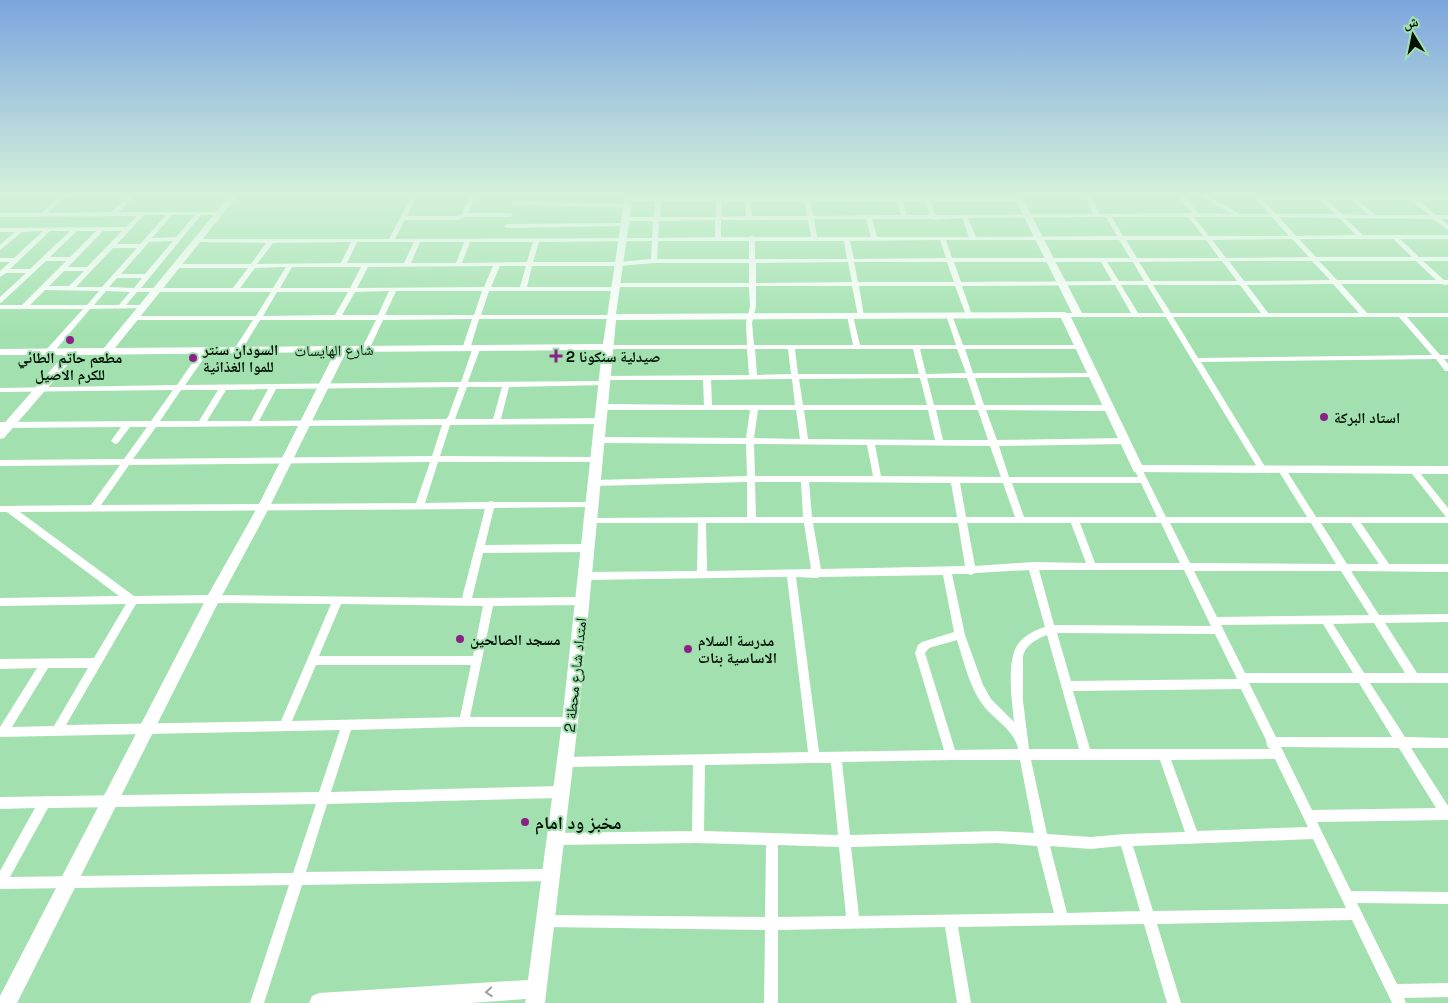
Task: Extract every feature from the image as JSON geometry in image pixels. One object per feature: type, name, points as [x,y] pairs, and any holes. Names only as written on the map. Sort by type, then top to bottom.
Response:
[{"type":"street","points":[[2,273],[37,242]]},
{"type":"street","points":[[0,301],[62,242]]},
{"type":"street","points":[[24,307],[89,242]]},
{"type":"street","points":[[71,288],[115,242]]},
{"type":"street","points":[[49,352],[146,242]]},
{"type":"street","points":[[121,307],[175,242]]},
{"type":"street","points":[[106,352],[195,242]]},
{"type":"street","points":[[256,242],[287,242]]},
{"type":"street","points":[[235,290],[270,242]]},
{"type":"street","points":[[343,266],[356,242]]},
{"type":"street","points":[[406,266],[417,242]]},
{"type":"street","points":[[458,265],[467,242]]},
{"type":"street","points":[[523,289],[536,242]]},
{"type":"street","name":"امتداد شارع محطة 2","points":[[536,996],[570,722],[592,520],[608,347],[622,242]]},
{"type":"street","points":[[654,242],[654,261]]},
{"type":"street","points":[[752,242],[754,284],[753,310],[750,316],[752,377]]},
{"type":"street","points":[[847,242],[861,316]]},
{"type":"street","points":[[943,242],[970,315]]},
{"type":"street","points":[[1040,242],[1078,316]]},
{"type":"street","points":[[1124,242],[1263,470]]},
{"type":"street","points":[[1211,242],[1267,316]]},
{"type":"street","points":[[1299,242],[1365,315]]},
{"type":"street","points":[[1399,242],[1445,282],[1448,288]]},
{"type":"street","points":[[111,246],[142,246]]},
{"type":"street","points":[[44,259],[72,259]]},
{"type":"street","points":[[176,266],[530,265],[618,264],[654,261],[1448,259]]},
{"type":"street","points":[[0,260],[17,260]]},
{"type":"street","points":[[1103,260],[1136,316]]},
{"type":"street","points":[[420,506],[447,423],[452,418],[464,385],[476,317],[497,265]]},
{"type":"street","points":[[237,351],[290,266]]},
{"type":"street","points":[[338,317],[365,266]]},
{"type":"street","points":[[62,269],[90,269]]},
{"type":"street","points":[[2,273],[32,271]]},
{"type":"street","points":[[116,276],[147,276]]},
{"type":"street","points":[[43,288],[137,288],[155,290],[523,289],[754,284],[1445,282]]},
{"type":"street","points":[[0,289],[13,289]]},
{"type":"street","points":[[365,350],[394,289]]},
{"type":"street","points":[[0,307],[142,307]]},
{"type":"street","points":[[949,315],[1020,519]]},
{"type":"street","points":[[1401,315],[1448,369]]},
{"type":"street","points":[[133,318],[1448,315]]},
{"type":"street","points":[[850,316],[857,348]]},
{"type":"street","points":[[1065,316],[1141,474],[1217,625],[1271,742],[1396,997],[1448,990]]},
{"type":"street","points":[[608,347],[1080,347]]},
{"type":"street","name":"شارع الهايسات","points":[[0,352],[341,351],[608,347]]},
{"type":"street","points":[[791,348],[804,441]]},
{"type":"street","points":[[916,348],[940,442]]},
{"type":"street","points":[[0,435],[5,425],[73,351]]},
{"type":"street","points":[[94,508],[205,351]]},
{"type":"street","points":[[7,1003],[213,599],[263,508],[341,351]]},
{"type":"street","points":[[1197,360],[1448,358]]},
{"type":"street","points":[[0,390],[506,385],[707,377],[1094,375]]},
{"type":"street","points":[[707,377],[708,408]]},
{"type":"street","points":[[496,422],[506,385]]},
{"type":"street","points":[[254,423],[273,387]]},
{"type":"street","points":[[202,422],[223,388]]},
{"type":"street","points":[[5,425],[202,422],[304,424],[496,422],[708,408],[1109,408]]},
{"type":"street","points":[[752,521],[750,442],[754,408]]},
{"type":"street","points":[[115,441],[128,424]]},
{"type":"street","points":[[599,440],[993,443],[1125,441]]},
{"type":"street","points":[[870,442],[878,480]]},
{"type":"street","points":[[0,463],[435,459],[597,460]]},
{"type":"street","points":[[595,483],[750,479],[955,480],[1263,470],[1448,470]]},
{"type":"street","points":[[1282,470],[1414,678]]},
{"type":"street","points":[[1412,470],[1448,514]]},
{"type":"street","points":[[805,480],[808,520],[816,574]]},
{"type":"street","points":[[955,480],[971,570]]},
{"type":"street","points":[[466,601],[491,504]]},
{"type":"street","points":[[4,509],[593,504]]},
{"type":"street","points":[[4,509],[133,601]]},
{"type":"street","points":[[1074,519],[1092,567]]},
{"type":"street","points":[[592,520],[1448,520]]},
{"type":"street","points":[[702,520],[702,575]]},
{"type":"street","points":[[1354,521],[1387,568]]},
{"type":"street","points":[[479,549],[589,548]]},
{"type":"street","points":[[1033,566],[1086,755]]},
{"type":"street","points":[[585,576],[816,574],[947,571],[1033,566],[1448,568]]},
{"type":"street","points":[[947,571],[960,635],[981,695],[1022,737]]},
{"type":"street","points":[[791,574],[814,758]]},
{"type":"street","points":[[0,602],[213,599],[489,602],[583,601]]},
{"type":"street","points":[[284,726],[338,600]]},
{"type":"street","points":[[56,730],[133,601]]},
{"type":"street","points":[[464,722],[489,602]]},
{"type":"street","points":[[1062,918],[1040,839],[1024,756],[1016,689],[1019,655],[1028,640],[1039,632],[1051,629],[1448,618]]},
{"type":"street","points":[[1325,620],[1447,814]]},
{"type":"street","points":[[951,755],[920,652],[926,645],[960,635]]},
{"type":"street","points":[[312,660],[477,661]]},
{"type":"street","points":[[0,664],[96,663]]},
{"type":"street","points":[[1,732],[45,664]]},
{"type":"street","points":[[1068,686],[1360,678],[1448,678]]},
{"type":"street","points":[[1,732],[464,722],[570,722]]},
{"type":"street","points":[[257,1003],[346,725]]},
{"type":"street","points":[[1271,742],[1448,742]]},
{"type":"street","points":[[564,762],[951,755],[1277,754]]},
{"type":"street","points":[[1164,755],[1193,837]]},
{"type":"street","points":[[836,758],[853,922]]},
{"type":"street","points":[[698,837],[699,759]]},
{"type":"street","points":[[0,803],[560,792]]},
{"type":"street","points":[[45,802],[0,883],[551,875]]},
{"type":"street","points":[[1308,816],[1447,814]]},
{"type":"street","points":[[556,839],[698,837],[845,841],[997,837],[1091,843],[1316,833]]},
{"type":"street","points":[[771,1003],[772,838]]},
{"type":"street","points":[[1125,840],[1174,1003]]},
{"type":"street","points":[[1348,897],[1448,898]]},
{"type":"street","points":[[546,921],[772,924],[1356,914]]},
{"type":"street","points":[[951,922],[964,1003]]},
{"type":"street","points":[[319,1003],[536,996]]},
{"type":"place","name":"مطعم حاتم الطائي للكرم الاصيل","points":[[70,340]]},
{"type":"place","name":"صيدلية سنكونا 2","points":[[556,356]]},
{"type":"place","name":"السودان سنتر للموا الغذائية","points":[[193,358]]},
{"type":"place","name":"استاد البركة","points":[[1324,417]]},
{"type":"place","name":"مسجد الصالحين","points":[[460,639]]},
{"type":"place","name":"مدرسة السلام الاساسية بنات","points":[[688,649]]},
{"type":"place","name":"مخبز ود امام","points":[[525,822]]}]
